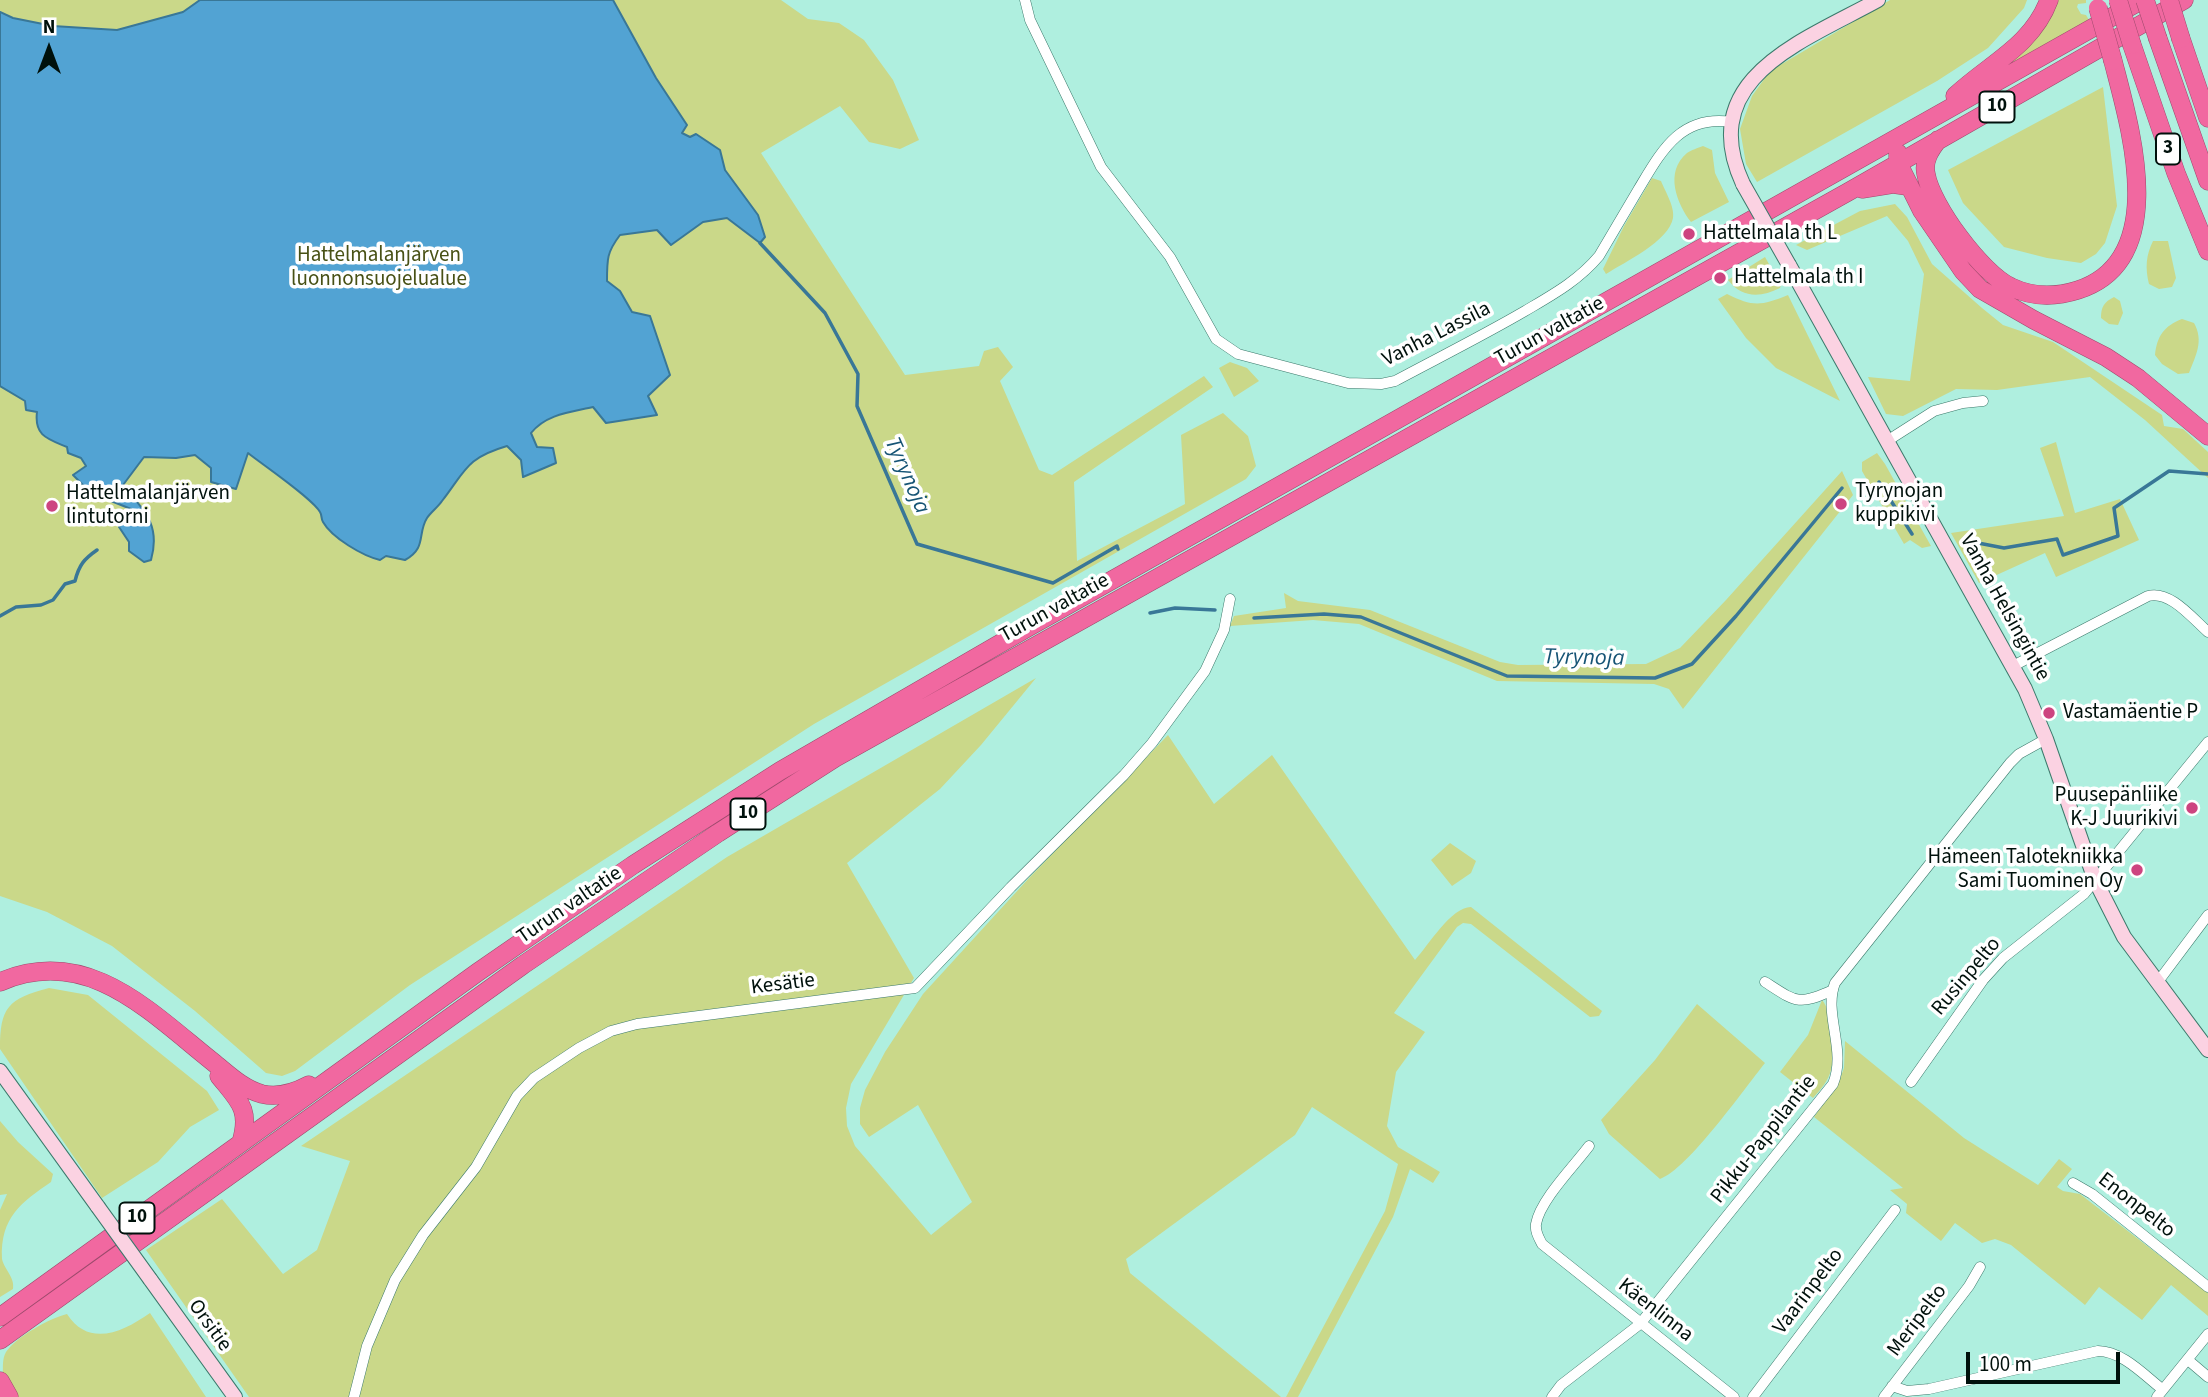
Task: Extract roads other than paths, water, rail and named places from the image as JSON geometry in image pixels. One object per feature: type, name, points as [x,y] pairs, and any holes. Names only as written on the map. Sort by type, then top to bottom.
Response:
[{"type":"highway","points":[[1930,120],[1962,90],[2022,43],[2038,23],[2049,0]]},
{"type":"highway","name":"3","points":[[2118,0],[2176,173],[2208,251]]},
{"type":"highway","name":"Turun valtatie","points":[[0,1317],[352,1062],[633,864],[780,771],[1027,628],[2143,0]]},
{"type":"highway","name":"3","points":[[2143,0],[2208,181]]},
{"type":"highway","points":[[2169,0],[2208,118]]},
{"type":"highway","name":"Turun valtatie","points":[[0,1340],[90,1273],[545,950],[718,832],[835,758],[1848,192],[2184,0]]},
{"type":"highway","points":[[1938,140],[1927,158],[1926,174],[1929,183],[1955,232],[1993,275],[2009,286],[2030,294],[2050,295],[2088,286],[2104,276],[2125,249],[2134,228],[2137,178],[2129,121],[2097,4]]},
{"type":"highway","points":[[1908,131],[1899,145],[1898,163],[1908,186],[1963,271],[1980,289],[2117,364],[2208,436]]},
{"type":"highway","points":[[1848,192],[1885,184],[1908,186]]},
{"type":"highway","points":[[0,982],[31,972],[55,970],[77,972],[105,982],[159,1016],[196,1049],[251,1090],[274,1096],[295,1092],[352,1062]]},
{"type":"highway","points":[[196,1049],[241,1103],[246,1120],[241,1143]]},
{"type":"highway","points":[[0,1349],[90,1273]]},
{"type":"highway","points":[[0,1381],[9,1397]]},
{"type":"street","name":"Vanha Lassila","points":[[1025,0],[1030,20],[1101,167],[1170,257],[1216,339],[1238,354],[1348,383],[1381,384],[1395,381],[1568,286],[1589,269],[1599,256],[1656,160],[1671,140],[1697,123],[1723,120],[1732,122]]},
{"type":"street","points":[[1732,122],[1741,92],[1755,75],[1779,56],[1878,0]]},
{"type":"street","name":"Vanha Helsingintie","points":[[1732,122],[1732,155],[1743,184],[2013,666],[2046,739],[2095,880],[2124,937],[2208,1049]]},
{"type":"street","points":[[1887,440],[1934,411],[1983,401]]},
{"type":"street","points":[[2013,666],[2157,593],[2166,596],[2208,632]]},
{"type":"street","name":"Kesätie","points":[[354,1397],[367,1346],[395,1280],[423,1235],[476,1167],[517,1096],[534,1079],[579,1048],[611,1031],[637,1024],[915,988],[1011,887],[1124,775],[1152,743],[1205,671],[1224,630],[1230,600]]},
{"type":"street","points":[[1765,982],[1799,1002],[1833,990],[1835,983],[2010,762],[2046,739]]},
{"type":"street","name":"Rusinpelto","points":[[1911,1082],[1966,1003],[2003,958],[2076,901],[2208,742]]},
{"type":"street","points":[[2157,983],[2208,915]]},
{"type":"street","name":"Pikku-Pappilantie","points":[[1552,1397],[1561,1385],[1640,1324],[1833,1084],[1839,1056],[1833,990]]},
{"type":"street","name":"Orsitie","points":[[0,1071],[235,1397]]},
{"type":"street","name":"Käenlinna","points":[[1590,1146],[1548,1199],[1538,1216],[1536,1234],[1553,1254],[1734,1397]]},
{"type":"street","name":"Enonpelto","points":[[2073,1183],[2091,1194],[2208,1287]]},
{"type":"street","name":"Vaarinpelto","points":[[1753,1397],[1895,1210]]},
{"type":"street","name":"Meripelto","points":[[1884,1397],[1969,1286],[1980,1267]]},
{"type":"street","points":[[1892,1386],[1907,1391],[1929,1389],[2107,1351],[2117,1355],[2159,1393],[2208,1334]]},
{"type":"street","points":[[2188,1360],[2208,1377]]},
{"type":"water","name":"Hattelmalanjärven luonnonsuojelualue","points":[[200,0],[613,0],[656,78],[687,125],[682,133],[690,137],[696,134],[720,150],[725,170],[758,215],[765,237],[760,243],[727,218],[703,222],[671,245],[657,230],[620,235],[612,246],[607,281],[620,291],[632,312],[650,316],[670,375],[648,396],[657,415],[606,423],[593,407],[551,418],[531,433],[537,447],[553,448],[556,463],[523,477],[521,460],[507,446],[483,455],[468,466],[429,516],[424,524],[419,546],[405,560],[386,556],[380,560],[348,546],[327,528],[315,506],[248,453],[236,489],[211,482],[211,468],[195,455],[176,458],[144,457],[123,485],[149,519],[154,548],[151,560],[144,562],[129,551],[129,542],[119,527],[131,509],[91,493],[73,475],[86,466],[81,458],[68,453],[67,447],[44,436],[38,426],[37,412],[26,410],[25,401],[0,386],[0,12],[13,18],[53,26],[117,30],[183,12]]},
{"type":"waterway","name":"Tyrynoja","points":[[760,243],[825,313],[858,374],[857,406],[917,544],[1053,583],[1117,546],[1118,549]]},
{"type":"waterway","name":"Tyrynoja","points":[[1973,542],[2004,548],[2057,539],[2063,555],[2118,536],[2114,508],[2169,471],[2208,474]]},
{"type":"waterway","points":[[1879,482],[1912,534]]},
{"type":"waterway","name":"Tyrynoja","points":[[1254,618],[1324,614],[1361,617],[1507,676],[1655,678],[1692,664],[1736,616],[1842,488]]},
{"type":"waterway","points":[[0,616],[16,607],[41,605],[53,600],[65,584],[75,581],[83,563],[97,550]]},
{"type":"waterway","points":[[1150,613],[1175,608],[1215,610]]},
{"type":"place","name":"Hattelmala th L","points":[[1689,234]]},
{"type":"place","name":"Hattelmala th I","points":[[1720,278]]},
{"type":"place","name":"Tyrynojan kuppikivi","points":[[1841,504]]},
{"type":"place","name":"Hattelmalanjärven lintutorni","points":[[52,506]]},
{"type":"place","name":"Vastamäentie P","points":[[2049,713]]},
{"type":"place","name":"Puusepänliike K-J Juurikivi","points":[[2192,808]]},
{"type":"place","name":"Hämeen Talotekniikka Sami Tuominen Oy","points":[[2137,870]]}]
